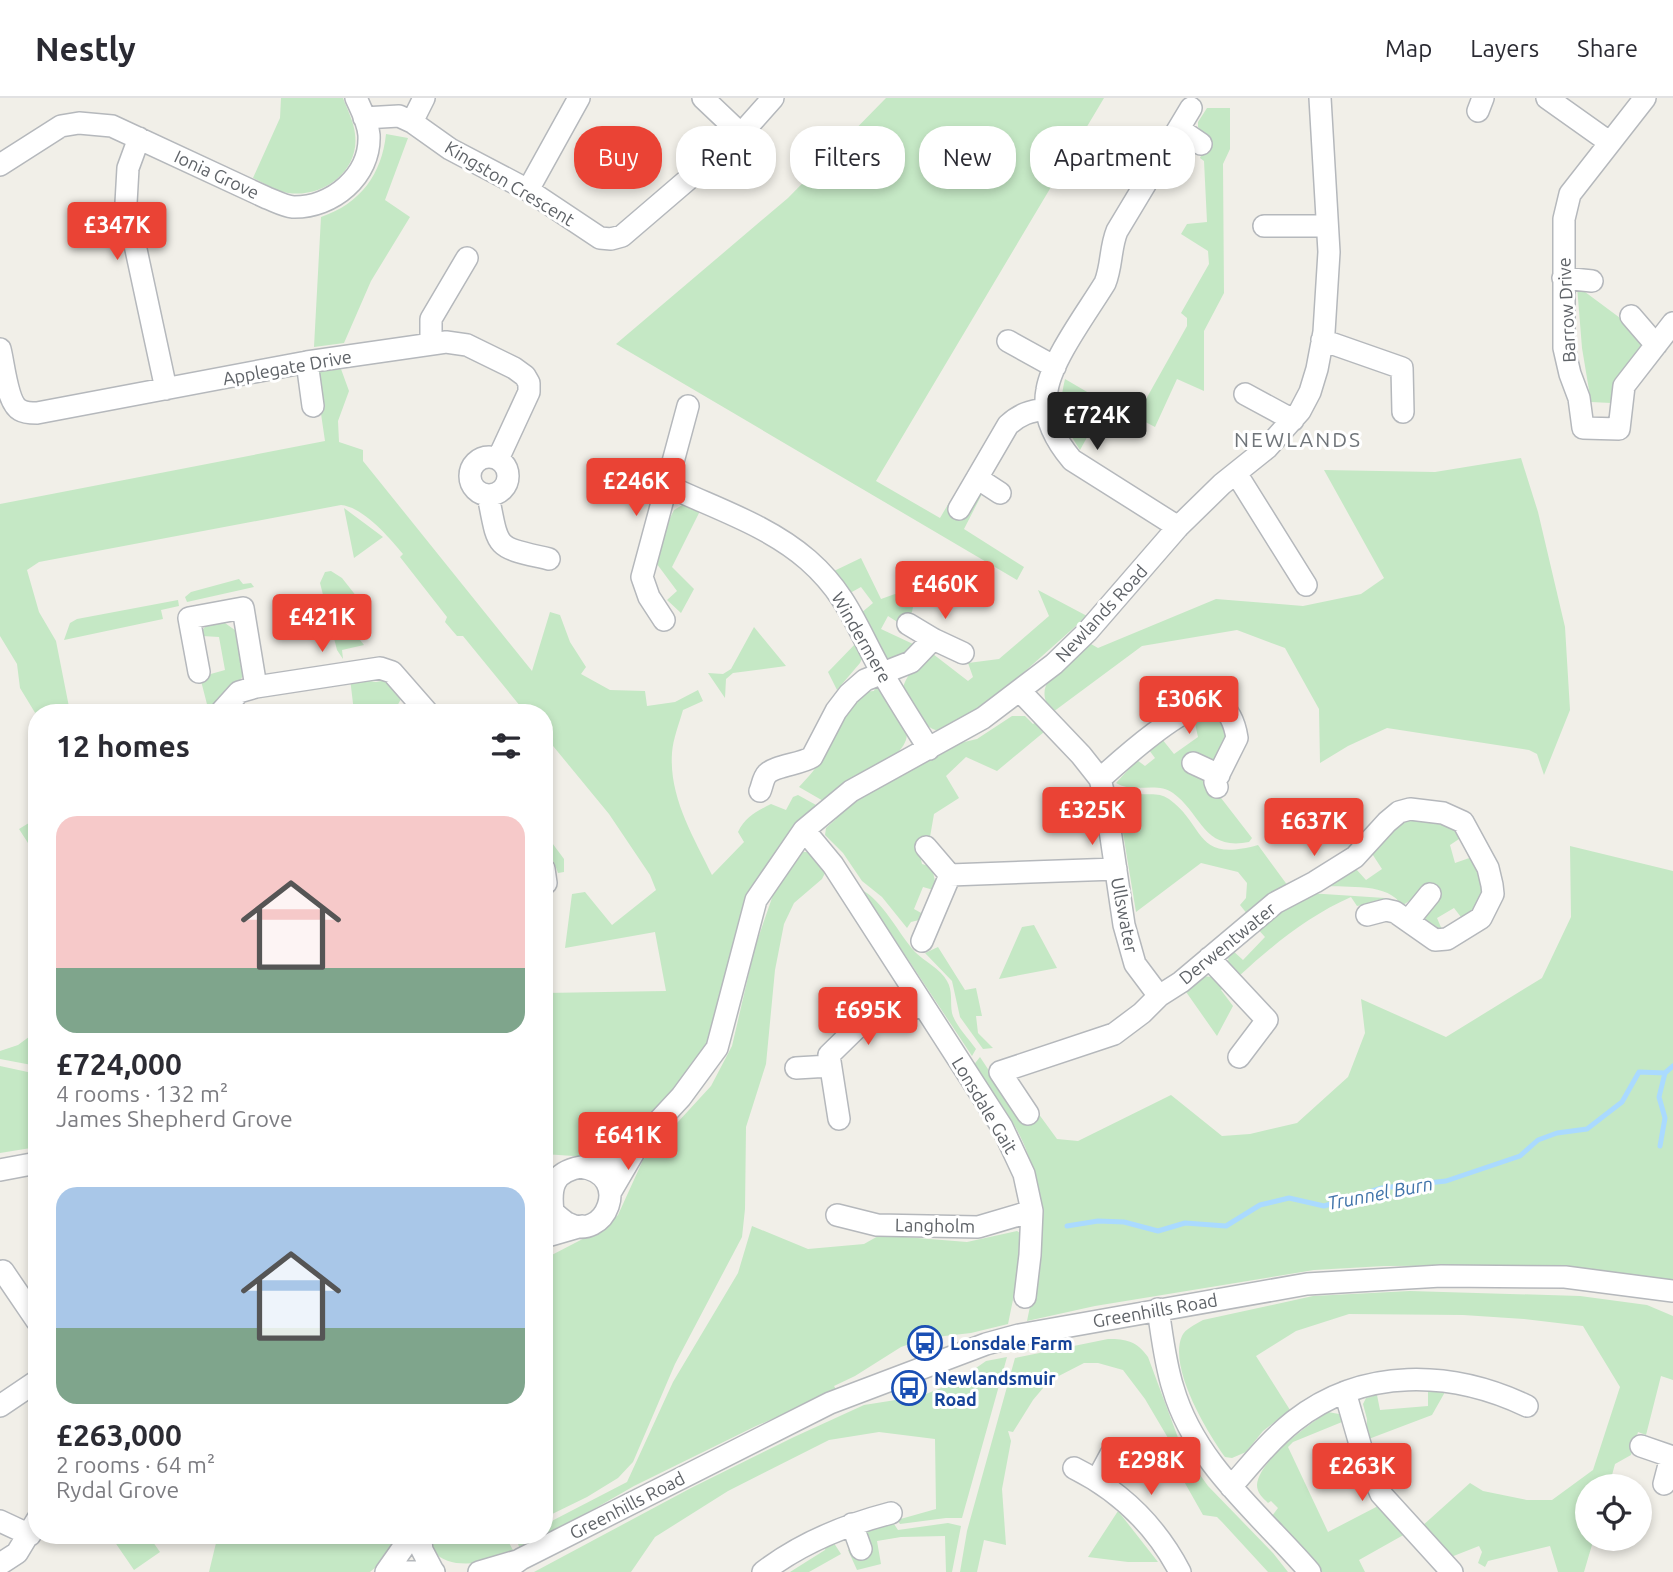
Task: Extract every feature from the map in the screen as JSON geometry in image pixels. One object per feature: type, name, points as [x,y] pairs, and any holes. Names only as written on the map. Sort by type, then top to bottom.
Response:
[{"type":"street","points":[[412,122],[424,98]]},
{"type":"street","points":[[528,190],[579,98]]},
{"type":"street","points":[[704,98],[733,126]]},
{"type":"street","name":"Kingston Crescent","points":[[748,126],[773,98]]},
{"type":"street","name":"Newlands Road","points":[[610,1192],[640,1140],[681,1097],[718,1048],[756,900],[804,830],[851,791],[983,718],[1020,691],[1087,632],[1178,527],[1267,448],[1293,420],[1310,392],[1322,340],[1329,252],[1320,98]]},
{"type":"street","points":[[1547,98],[1609,142]]},
{"type":"street","name":"Barrow Drive","points":[[1645,98],[1570,194],[1564,219],[1564,348],[1579,398],[1583,428],[1619,429],[1625,386],[1673,323]]},
{"type":"street","name":"Kingston Crescent","points":[[360,108],[399,116],[412,122],[450,149],[528,190],[600,237],[611,239],[622,236],[677,189]]},
{"type":"street","name":"Ionia Grove","points":[[0,165],[61,126],[79,123],[112,126],[267,198],[290,207],[309,206],[338,193],[363,167],[369,134],[360,108]]},
{"type":"street","points":[[1181,126],[1191,108]]},
{"type":"street","points":[[139,138],[128,169],[126,203],[166,389]]},
{"type":"street","points":[[1195,140],[1201,144]]},
{"type":"street","points":[[1143,189],[1112,242],[1109,273],[1058,361],[1047,389],[1046,410],[1060,446],[1072,460],[1178,527]]},
{"type":"street","points":[[1265,219],[1327,220]]},
{"type":"street","points":[[431,343],[430,319],[467,258]]},
{"type":"street","points":[[1563,278],[1592,281]]},
{"type":"street","points":[[1631,316],[1656,345]]},
{"type":"street","points":[[1012,335],[1058,361]]},
{"type":"street","points":[[1322,340],[1402,368],[1404,411]]},
{"type":"street","name":"Applegate Drive","points":[[0,349],[12,400],[8,415],[37,413],[307,362],[431,343],[467,345],[514,368],[525,376],[529,383],[529,392],[499,458]]},
{"type":"street","points":[[307,362],[313,406]]},
{"type":"street","points":[[1245,394],[1293,420]]},
{"type":"street","points":[[664,620],[649,597],[642,577],[688,406]]},
{"type":"street","points":[[959,509],[1008,425],[1017,416],[1046,410]]},
{"type":"street","points":[[499,458],[507,468],[508,480],[502,491],[488,495],[474,488],[470,482],[471,469],[479,459],[499,458]]},
{"type":"street","points":[[1236,473],[1306,585]]},
{"type":"street","points":[[977,478],[1000,493]]},
{"type":"street","name":"Windermere","points":[[666,485],[760,527],[806,558],[844,599],[882,673],[929,749]]},
{"type":"street","points":[[488,495],[499,542],[506,549],[549,559]]},
{"type":"street","points":[[199,672],[189,618],[243,608],[256,687]]},
{"type":"street","points":[[908,624],[963,653]]},
{"type":"street","points":[[760,792],[766,775],[771,771],[812,757],[836,711],[864,680],[911,662],[933,639]]},
{"type":"street","points":[[228,704],[239,692],[256,687],[380,668],[392,672],[414,704]]},
{"type":"street","name":"Ullswater","points":[[1020,691],[1100,779],[1124,925],[1135,964],[1159,996]]},
{"type":"street","points":[[1100,779],[1142,742],[1196,708],[1213,704],[1225,709],[1237,738],[1218,781],[1193,763]]},
{"type":"street","name":"Derwentwater","points":[[1028,1114],[995,1064],[1114,1034],[1275,903],[1355,857],[1399,812],[1410,809],[1457,817],[1470,831],[1488,869],[1493,894],[1481,918],[1447,939],[1435,940],[1395,912],[1386,910],[1367,915]]},
{"type":"street","name":"Lonsdale Gait","points":[[804,830],[834,866],[1002,1127],[1024,1174],[1032,1211],[1025,1297]]},
{"type":"street","points":[[926,847],[950,875]]},
{"type":"street","points":[[950,875],[1116,869]]},
{"type":"street","points":[[922,941],[950,875]]},
{"type":"street","points":[[1408,921],[1430,894]]},
{"type":"street","points":[[1209,958],[1267,1020],[1238,1057]]},
{"type":"street","points":[[839,1119],[829,1055],[872,1013],[910,1010],[922,1003]]},
{"type":"street","points":[[796,1068],[830,1066]]},
{"type":"street","name":"Newlands Road","points":[[594,1169],[640,1140]]},
{"type":"street","points":[[0,1170],[28,1165]]},
{"type":"street","points":[[553,1165],[571,1169]]},
{"type":"street","points":[[553,1187],[560,1176],[571,1169],[581,1167],[594,1169],[607,1182],[610,1192],[606,1213],[594,1224],[553,1234]]},
{"type":"street","points":[[553,1209],[568,1224],[582,1226]]},
{"type":"street","name":"Langholm","points":[[837,1214],[877,1225],[978,1227],[1032,1211]]},
{"type":"street","points":[[3,1272],[28,1308]]},
{"type":"street","name":"Greenhills Road","points":[[479,1572],[511,1566],[830,1403],[986,1344],[1019,1335],[1307,1284],[1441,1276],[1565,1278],[1673,1291]]},
{"type":"street","points":[[1158,1309],[1172,1387],[1195,1439],[1231,1487],[1310,1572]]},
{"type":"street","points":[[1231,1487],[1275,1437],[1295,1420],[1317,1405],[1345,1392],[1383,1381],[1423,1378],[1483,1389],[1527,1406]]},
{"type":"street","points":[[0,1406],[28,1387]]},
{"type":"street","points":[[1345,1392],[1362,1451],[1381,1494],[1452,1572]]},
{"type":"street","points":[[1642,1446],[1672,1457],[1664,1484]]},
{"type":"street","points":[[1097,1480],[1111,1454]]},
{"type":"street","points":[[1074,1468],[1097,1480],[1129,1504],[1155,1531],[1180,1572]]},
{"type":"street","points":[[763,1572],[793,1552],[852,1524],[891,1513]]},
{"type":"street","points":[[0,1521],[28,1527]]},
{"type":"street","points":[[852,1524],[861,1549]]},
{"type":"street","points":[[0,1564],[17,1553],[28,1536]]},
{"type":"street","points":[[386,1572],[406,1544]]},
{"type":"street","points":[[392,1572],[434,1572],[421,1544]]},
{"type":"green space","points":[[281,98],[343,98],[353,125],[355,147],[352,160],[345,170],[326,186],[314,191],[288,193],[253,178],[280,118]]},
{"type":"green space","points":[[886,98],[1104,98],[1087,126],[1030,126],[1030,189],[1050,189],[876,481],[940,518],[950,501],[982,494],[964,529],[1024,567],[1017,580],[616,344],[797,189],[905,189],[905,126],[859,126]]},
{"type":"green space","points":[[1207,108],[1230,108],[1230,149],[1223,164],[1224,293],[1204,331],[1204,391],[1177,379],[1155,427],[1136,417],[1187,326],[1187,318],[1181,313],[1209,264],[1208,251],[1181,234],[1187,224],[1207,222],[1204,161],[1200,158],[1209,139],[1198,127],[1198,122]]},
{"type":"green space","points":[[386,134],[408,138],[385,200],[410,217],[371,281],[344,343],[314,347],[321,217],[347,204],[367,186],[380,162]]},
{"type":"green space","points":[[1577,286],[1647,338],[1617,378],[1611,403],[1591,402],[1582,348]]},
{"type":"green space","points":[[341,369],[349,391],[338,421],[339,442],[363,450],[363,461],[532,671],[550,612],[560,615],[570,642],[586,667],[581,674],[610,690],[645,691],[647,706],[675,702],[698,690],[703,701],[683,710],[674,742],[672,769],[678,801],[712,875],[744,842],[738,832],[744,822],[756,812],[771,804],[786,810],[793,797],[798,795],[816,805],[778,852],[707,1048],[684,1085],[631,1135],[588,1157],[553,1155],[553,993],[666,991],[655,932],[565,948],[572,894],[585,892],[612,925],[656,890],[650,875],[609,814],[553,746],[553,704],[518,704],[463,636],[457,636],[445,622],[447,617],[400,557],[403,554],[375,524],[358,511],[341,505],[39,562],[27,570],[39,612],[56,641],[68,704],[30,704],[20,688],[17,664],[0,636],[0,504],[325,441],[317,372]]},
{"type":"green space","points":[[1065,379],[1106,403],[1080,450],[1063,417]]},
{"type":"green space","points":[[1521,458],[1538,512],[1565,627],[1570,710],[1544,775],[1537,754],[1529,750],[1387,728],[1348,746],[1320,763],[1319,709],[1285,648],[1237,630],[1142,646],[1053,712],[1046,701],[1045,692],[1054,674],[1091,644],[1098,648],[1216,599],[1303,606],[1361,594],[1384,578],[1324,470],[1435,472]]},
{"type":"green space","points":[[684,504],[701,509],[672,567],[694,589],[681,613],[667,600],[677,591],[651,556],[674,510]]},
{"type":"green space","points":[[344,508],[383,537],[354,558]]},
{"type":"green space","points":[[861,558],[881,599],[895,594],[915,597],[912,612],[899,623],[888,616],[881,629],[913,644],[913,648],[892,662],[886,660],[861,613],[873,603],[861,587],[850,593],[833,579],[834,571]]},
{"type":"green space","points":[[331,571],[342,578],[357,597],[339,613],[364,645],[342,650],[343,659],[337,650],[320,583],[325,572]]},
{"type":"green space","points":[[239,579],[243,584],[251,583],[254,587],[187,602],[185,597],[191,592]]},
{"type":"green space","points":[[1038,590],[1087,616],[996,697],[939,731],[932,729],[917,714],[903,688],[914,668],[933,654],[968,681],[973,677],[968,663],[999,659],[1049,616]]},
{"type":"green space","points":[[178,600],[179,606],[161,610],[163,619],[64,640],[70,623],[77,619]]},
{"type":"green space","points":[[225,623],[239,633],[243,676],[226,689],[215,704],[207,704],[200,677],[225,670],[219,637],[202,636],[202,630],[207,625]]},
{"type":"green space","points":[[754,627],[786,666],[733,673],[726,679],[725,698],[708,673],[723,674],[731,669]]},
{"type":"green space","points":[[859,640],[864,654],[860,663],[837,690],[828,672]]},
{"type":"green space","points":[[350,678],[376,682],[386,680],[402,697],[398,704],[353,704]]},
{"type":"green space","points":[[875,688],[881,689],[906,729],[906,740],[901,750],[825,802],[799,787],[820,762],[850,708],[857,699]]},
{"type":"green space","points":[[1206,714],[1218,715],[1230,737],[1217,761],[1210,761],[1190,752],[1185,765],[1204,776],[1252,838],[1249,842],[1234,843],[1212,836],[1183,802],[1167,790],[1153,787],[1130,788],[1116,783],[1137,760],[1145,766],[1155,758],[1146,746],[1162,739],[1174,754],[1198,737],[1194,719]]},
{"type":"green space","points":[[1012,716],[1025,716],[1033,724],[1037,721],[1044,732],[997,771],[966,757],[946,776],[959,798],[934,814],[930,837],[918,847],[922,864],[932,867],[937,891],[923,887],[914,909],[923,914],[923,919],[911,922],[907,928],[882,897],[862,881],[843,853],[825,835],[826,828],[836,819],[835,813],[871,787],[960,743],[977,739]]},
{"type":"green space","points":[[1110,790],[1158,795],[1169,799],[1181,809],[1203,839],[1211,845],[1222,849],[1237,849],[1258,845],[1288,886],[1248,915],[1240,905],[1246,898],[1247,883],[1238,872],[1201,863],[1136,912],[1121,821],[1115,811]]},
{"type":"green space","points":[[1404,816],[1450,820],[1465,835],[1450,845],[1455,863],[1475,856],[1480,867],[1484,884],[1482,898],[1464,921],[1454,908],[1437,918],[1443,932],[1424,923],[1426,889],[1402,906],[1396,898],[1378,890],[1323,886],[1356,869],[1366,880],[1382,869],[1369,849]]},
{"type":"green space","points":[[28,824],[28,843],[19,829]]},
{"type":"green space","points":[[553,844],[564,859],[564,872],[558,873],[553,861]]},
{"type":"green space","points":[[1570,846],[1673,871],[1673,1282],[1548,1265],[1384,1266],[1314,1270],[1095,1306],[1027,1321],[1034,1287],[1016,1285],[1008,1324],[971,1333],[927,1338],[901,1347],[834,1386],[837,1391],[756,1426],[634,1486],[553,1533],[553,1520],[627,1482],[673,1382],[738,1273],[752,1226],[808,1249],[864,1244],[880,1235],[967,1242],[1017,1231],[1031,1240],[1031,1165],[1020,1135],[1011,1120],[972,1067],[980,1057],[1023,1122],[1038,1113],[1057,1139],[1078,1141],[1171,1095],[1222,1136],[1250,1134],[1297,1123],[1348,1077],[1365,1033],[1361,999],[1446,1037],[1542,978],[1571,917]]},
{"type":"green space","points":[[803,852],[811,852],[826,871],[822,879],[794,903],[784,924],[775,970],[766,1064],[746,1127],[742,1237],[675,1364],[633,1462],[618,1478],[553,1514],[553,1254],[602,1229],[618,1215],[643,1160],[711,1086],[732,1046],[755,947],[773,895]]},
{"type":"green space","points":[[862,890],[883,909],[915,952],[944,977],[950,989],[954,1018],[976,1049],[972,1056]]},
{"type":"green space","points":[[1308,893],[1389,900],[1357,906],[1351,897],[1335,905],[1292,932],[1239,976],[1228,962],[1229,951],[1231,949],[1243,960],[1265,937],[1255,926]]},
{"type":"green space","points":[[1034,925],[1057,968],[999,979],[1022,927]]},
{"type":"green space","points":[[938,947],[965,990],[976,988],[982,1016],[976,1016],[978,1033],[993,1048],[983,1049],[960,1017],[952,981],[925,953]]},
{"type":"green space","points":[[1202,976],[1212,977],[1224,987],[1221,990],[1233,1006],[1217,1036],[1184,989]]},
{"type":"green space","points":[[28,1038],[28,1064],[0,1059],[0,1051],[18,1045]]},
{"type":"green space","points":[[0,1066],[28,1072],[28,1148],[0,1153]]},
{"type":"green space","points":[[1410,1291],[1580,1296],[1647,1305],[1673,1316],[1673,1380],[1661,1376],[1646,1435],[1638,1432],[1631,1455],[1615,1464],[1612,1474],[1588,1474],[1593,1470],[1620,1387],[1583,1326],[1463,1315],[1349,1314],[1296,1331],[1256,1356],[1290,1410],[1263,1431],[1246,1452],[1232,1458],[1225,1457],[1191,1399],[1180,1364],[1182,1336],[1203,1320],[1313,1296]]},
{"type":"green space","points":[[1108,1339],[1131,1342],[1140,1347],[1148,1357],[1183,1451],[1208,1486],[1288,1572],[1268,1572],[1217,1517],[1203,1515],[1173,1462],[1168,1438],[1145,1399],[1123,1370],[1098,1363],[1084,1363],[1049,1381],[1033,1400],[1013,1432],[1008,1431],[1011,1441],[1002,1489],[1006,1545],[984,1540],[977,1572],[960,1572],[967,1531],[1015,1358]]},
{"type":"green space","points":[[1007,1357],[962,1518],[900,1524],[897,1520],[936,1509],[935,1439],[879,1432],[829,1440],[728,1491],[655,1537],[631,1572],[534,1572],[691,1488],[864,1405],[921,1396],[956,1382],[986,1361]]},
{"type":"green space","points":[[1428,1391],[1445,1392],[1432,1415],[1366,1440],[1367,1419],[1363,1404],[1366,1398],[1377,1395],[1380,1410],[1428,1406]]},
{"type":"green space","points":[[1328,1412],[1339,1414],[1342,1422],[1293,1442],[1288,1447],[1328,1532],[1380,1505],[1407,1533],[1359,1560],[1365,1572],[1321,1572],[1272,1516],[1278,1508],[1271,1501],[1268,1503],[1257,1488],[1260,1475],[1275,1455],[1297,1434]]},
{"type":"green space","points":[[1470,1483],[1483,1491],[1527,1500],[1552,1500],[1575,1483],[1575,1551],[1590,1551],[1584,1572],[1558,1572],[1550,1546],[1488,1561],[1485,1567],[1478,1563],[1482,1552],[1479,1546],[1451,1557],[1421,1527]]},
{"type":"green space","points":[[1118,1511],[1158,1562],[1128,1562],[1088,1557]]},
{"type":"green space","points":[[892,1521],[898,1530],[948,1523],[961,1526],[952,1572],[946,1572],[945,1536],[901,1537],[877,1541],[881,1564],[857,1570],[848,1550],[854,1548],[869,1527]]},
{"type":"green space","points":[[832,1540],[841,1554],[809,1572],[790,1572],[825,1550],[827,1542]]},
{"type":"green space","points":[[116,1544],[154,1544],[160,1552],[134,1570]]},
{"type":"green space","points":[[216,1544],[395,1544],[384,1560],[370,1572],[209,1572]]},
{"type":"green space","points":[[430,1544],[510,1544],[515,1554],[483,1562],[460,1563],[441,1557]]},
{"type":"green space","points":[[518,1544],[533,1544],[521,1551]]},
{"type":"waterway","points":[[1660,1146],[1665,1118],[1659,1097],[1665,1073],[1673,1066]]},
{"type":"waterway","name":"Trunnel Burn","points":[[1067,1226],[1098,1221],[1124,1222],[1158,1231],[1185,1223],[1226,1226],[1260,1205],[1289,1198],[1324,1206],[1382,1188],[1446,1181],[1520,1156],[1538,1140],[1557,1133],[1587,1129],[1622,1102],[1639,1072],[1665,1073]]},
{"type":"place","name":"Lonsdale Farm","points":[[925,1343]]},
{"type":"place","name":"Newlandsmuir Road","points":[[909,1388]]},
{"type":"district","name":"NEWLANDS","points":[[1298,439]]}]
